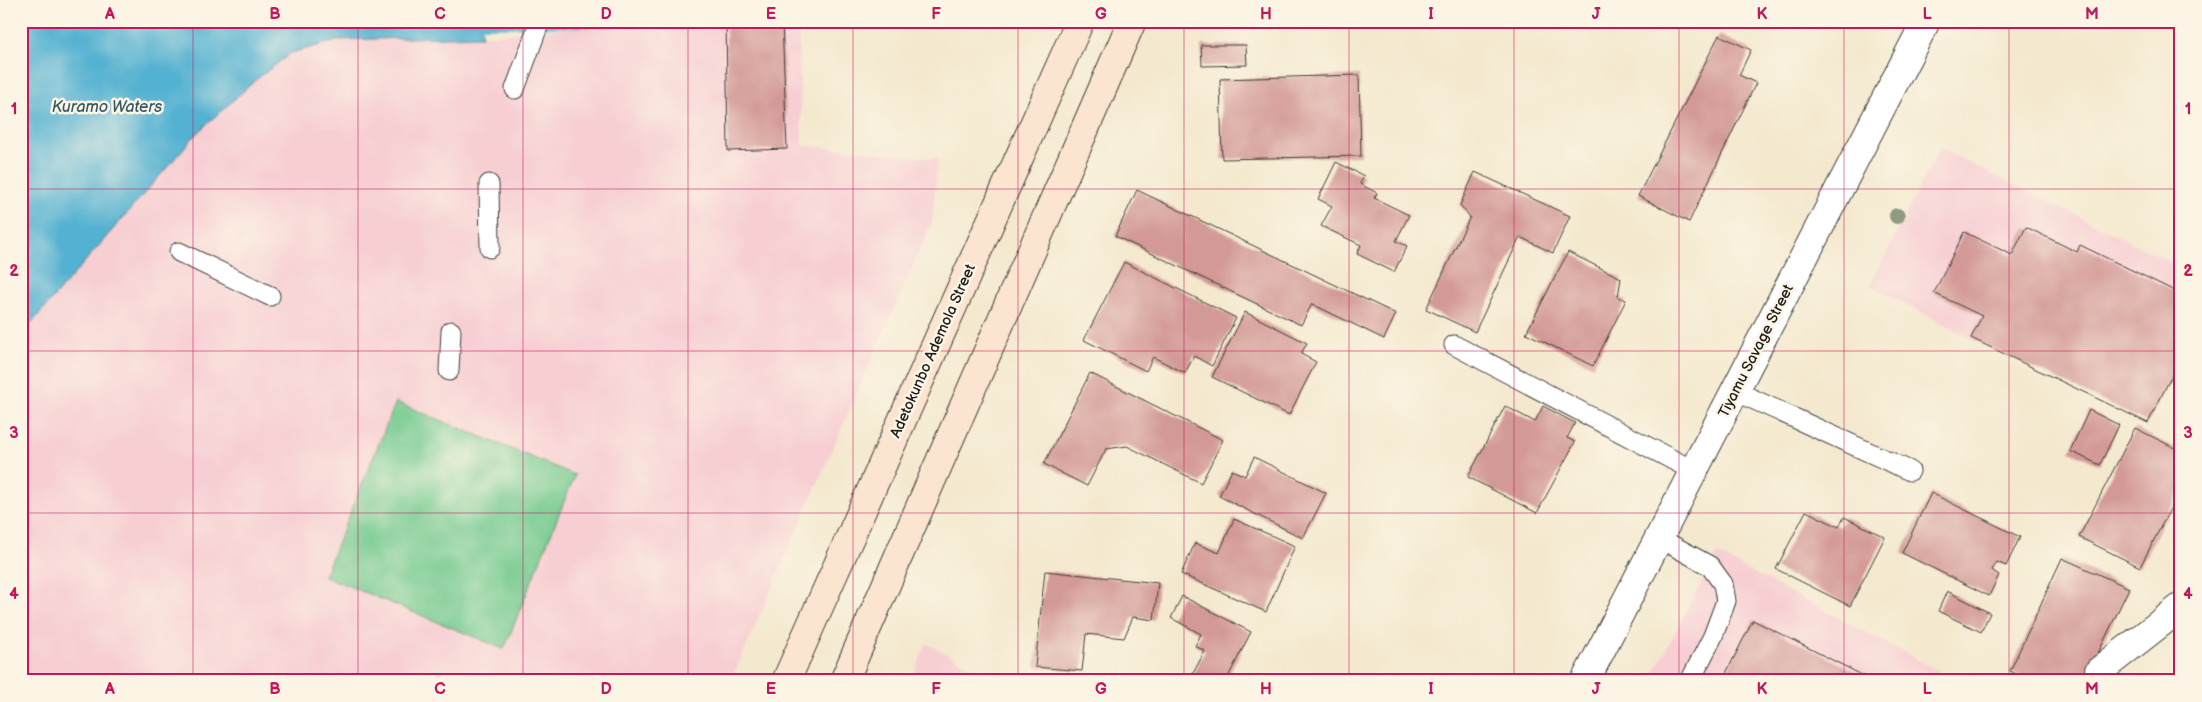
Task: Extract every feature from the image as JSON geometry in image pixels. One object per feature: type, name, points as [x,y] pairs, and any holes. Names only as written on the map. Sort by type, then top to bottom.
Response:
[{"type":"main road","name":"Adetokunbo Ademola Street","points":[[786,681],[1080,21]]},
{"type":"main road","points":[[844,681],[1132,21]]},
{"type":"street","name":"Tiyamu Savage Street","points":[[1585,681],[1926,21]]},
{"type":"street","points":[[2099,671],[2181,607]]},
{"type":"lane","points":[[515,89],[540,21]]},
{"type":"lane","points":[[489,184],[490,248]]},
{"type":"lane","points":[[178,252],[270,296]]},
{"type":"lane","points":[[449,371],[451,331]]},
{"type":"lane","points":[[1454,345],[1694,471]]},
{"type":"lane","points":[[1736,391],[1910,470]]},
{"type":"lane","points":[[1659,538],[1710,566],[1723,584],[1726,601],[1713,636],[1690,681]]},
{"type":"shaded area","points":[[630,21],[798,21],[802,145],[938,159],[932,222],[731,681],[21,681],[21,335],[197,133],[258,78],[291,52],[340,40],[482,36]]},
{"type":"shaded area","points":[[1939,148],[2181,267],[2181,357],[2148,423],[1971,338],[1870,286]]},
{"type":"shaded area","points":[[1717,554],[1958,681],[1649,681]]},
{"type":"shaded area","points":[[926,643],[998,681],[911,681]]},
{"type":"green space","points":[[396,402],[575,475],[504,649],[324,576]]},
{"type":"water","name":"Kuramo Waters","points":[[21,21],[481,21],[482,36],[340,40],[291,53],[258,78],[197,133],[21,335]]},
{"type":"water","points":[[975,669],[998,681],[968,681]]},
{"type":"building","points":[[726,21],[782,21],[787,149],[728,151]]},
{"type":"building","points":[[1719,35],[1751,50],[1739,75],[1756,83],[1689,222],[1638,196]]},
{"type":"building","points":[[1201,45],[1246,45],[1247,65],[1202,66]]},
{"type":"building","points":[[1359,75],[1361,156],[1222,159],[1220,79]]},
{"type":"building","points":[[1336,162],[1364,176],[1360,184],[1377,193],[1374,198],[1409,215],[1396,241],[1407,246],[1394,272],[1357,254],[1361,245],[1321,226],[1332,206],[1318,199]]},
{"type":"building","points":[[1475,172],[1570,216],[1553,253],[1520,237],[1475,332],[1426,309],[1470,217],[1460,205]]},
{"type":"building","points":[[1137,190],[1396,314],[1384,339],[1312,304],[1301,325],[1115,236]]},
{"type":"building","points":[[2026,227],[2077,252],[2080,245],[2181,294],[2181,357],[2148,423],[1971,338],[1982,316],[1934,293],[1964,232],[2012,255]]},
{"type":"building","points":[[1568,252],[1621,278],[1618,297],[1626,300],[1593,366],[1526,333]]},
{"type":"building","points":[[1124,262],[1236,318],[1212,366],[1194,356],[1185,373],[1153,357],[1146,371],[1084,340]]},
{"type":"building","points":[[1245,312],[1307,343],[1301,354],[1316,362],[1289,415],[1212,377]]},
{"type":"building","points":[[1090,373],[1223,440],[1201,483],[1127,446],[1106,449],[1087,486],[1044,464]]},
{"type":"building","points":[[1505,406],[1535,422],[1543,406],[1575,423],[1567,438],[1575,442],[1537,513],[1468,477]]},
{"type":"building","points":[[2089,410],[2119,425],[2100,465],[2070,451]]},
{"type":"building","points":[[2135,428],[2181,451],[2181,488],[2140,567],[2079,537]]},
{"type":"building","points":[[1254,457],[1326,493],[1303,538],[1219,496],[1232,470],[1245,476]]},
{"type":"building","points":[[1931,493],[2020,537],[2006,566],[1997,562],[1992,570],[1999,575],[1989,596],[1902,553]]},
{"type":"building","points":[[1806,511],[1839,527],[1844,517],[1885,537],[1850,606],[1776,569]]},
{"type":"building","points":[[1234,519],[1295,546],[1266,612],[1181,574],[1195,543],[1219,553]]},
{"type":"building","points":[[2062,558],[2129,588],[2085,681],[2030,681],[2010,671]]},
{"type":"building","points":[[1045,571],[1158,583],[1154,620],[1133,617],[1124,638],[1086,634],[1082,671],[1035,667]]},
{"type":"building","points":[[1947,591],[1990,613],[1981,632],[1938,611]]},
{"type":"building","points":[[1182,596],[1251,632],[1226,681],[1197,681],[1191,677],[1205,651],[1195,646],[1201,634],[1171,618]]},
{"type":"building","points":[[1753,620],[1866,677],[1864,681],[1722,681]]},
{"type":"waterway","points":[[481,23],[738,21]]}]
